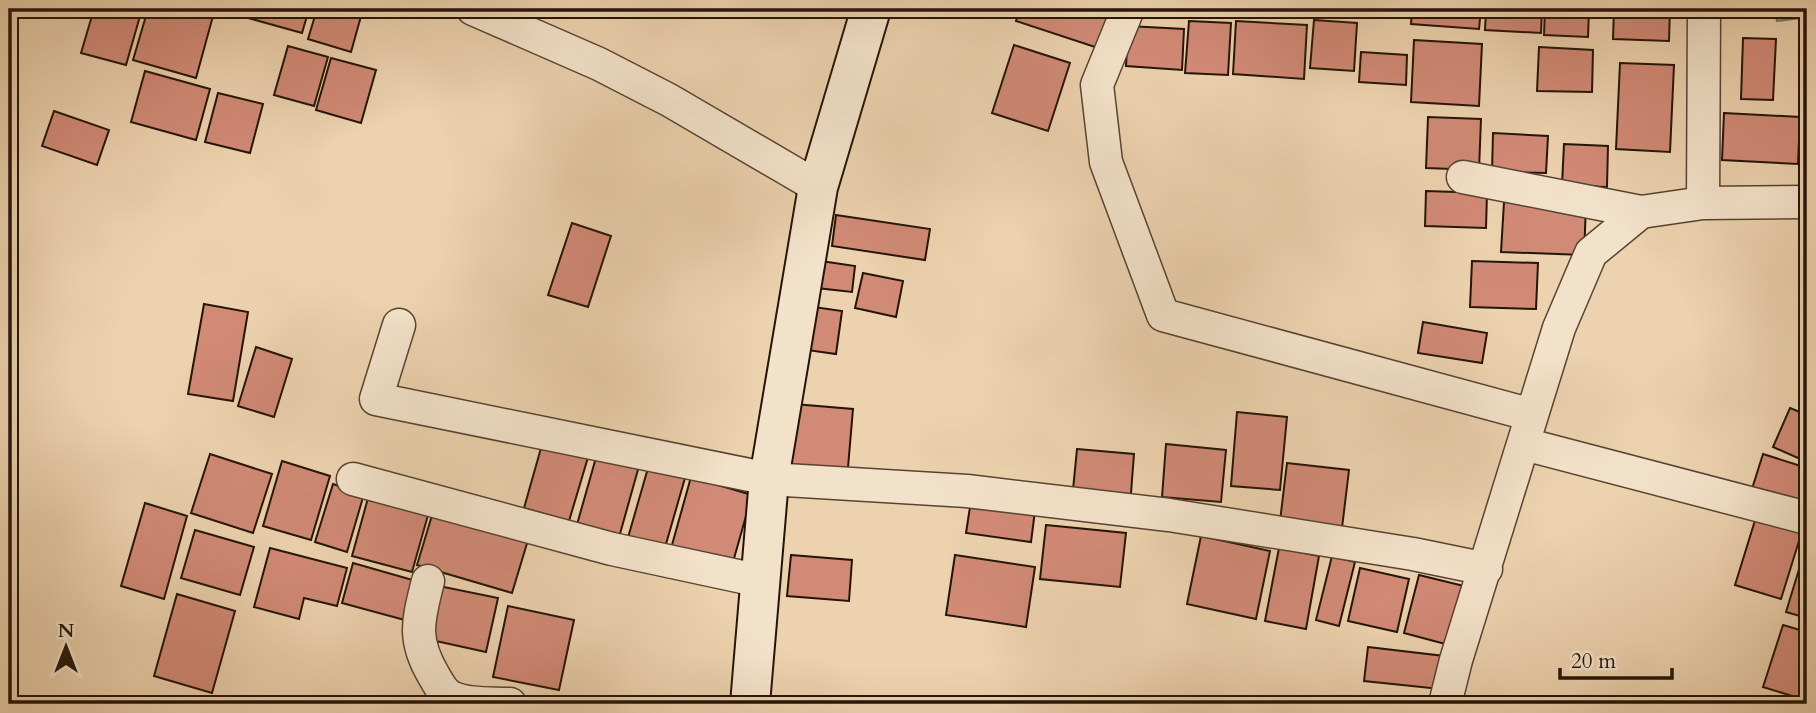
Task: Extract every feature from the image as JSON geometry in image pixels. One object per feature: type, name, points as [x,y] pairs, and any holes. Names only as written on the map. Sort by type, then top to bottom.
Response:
[{"type":"street","points":[[473,9],[599,64],[669,100],[818,187]]},
{"type":"street","points":[[750,704],[769,479],[818,187],[871,9]]},
{"type":"street","points":[[1128,9],[1097,85],[1106,162],[1163,315],[1807,518]]},
{"type":"street","points":[[1703,203],[1704,9]]},
{"type":"street","points":[[1463,177],[1641,212],[1703,203],[1807,202]]},
{"type":"street","points":[[1445,704],[1456,660],[1559,328],[1591,253],[1641,212]]},
{"type":"street","points":[[399,325],[376,399],[769,479],[967,491],[1169,515],[1413,554],[1486,569]]},
{"type":"street","points":[[353,479],[612,549],[761,581]]},
{"type":"street","points":[[428,582],[417,635],[422,656],[438,695],[459,700],[510,704]]},
{"type":"shaded area","points":[[1774,9],[1807,9],[1807,17],[1777,21]]},
{"type":"building","points":[[94,9],[142,9],[126,65],[81,53]]},
{"type":"building","points":[[148,9],[186,9],[213,16],[196,78],[133,60]]},
{"type":"building","points":[[204,9],[237,9],[234,17]]},
{"type":"building","points":[[243,9],[309,9],[302,33],[241,16]]},
{"type":"building","points":[[317,9],[363,9],[351,52],[308,39]]},
{"type":"building","points":[[1020,9],[1111,9],[1098,48],[1016,21]]},
{"type":"building","points":[[1412,9],[1481,9],[1479,29],[1411,24]]},
{"type":"building","points":[[1486,9],[1542,9],[1541,33],[1485,30]]},
{"type":"building","points":[[1545,9],[1589,9],[1588,37],[1544,35]]},
{"type":"building","points":[[1614,9],[1670,9],[1669,41],[1613,39]]},
{"type":"building","points":[[1314,20],[1357,23],[1354,71],[1310,68]]},
{"type":"building","points":[[1189,21],[1231,23],[1228,75],[1185,73]]},
{"type":"building","points":[[1236,21],[1307,25],[1304,79],[1233,74]]},
{"type":"building","points":[[1128,26],[1184,29],[1182,70],[1126,66]]},
{"type":"building","points":[[1743,38],[1776,39],[1773,100],[1741,99]]},
{"type":"building","points":[[1414,40],[1482,44],[1479,106],[1411,102]]},
{"type":"building","points":[[1014,45],[1070,63],[1048,131],[992,113]]},
{"type":"building","points":[[288,46],[328,57],[314,106],[274,95]]},
{"type":"building","points":[[1539,47],[1593,50],[1592,92],[1537,91]]},
{"type":"building","points":[[1361,52],[1407,55],[1406,85],[1359,82]]},
{"type":"building","points":[[331,58],[376,70],[361,123],[316,110]]},
{"type":"building","points":[[1620,63],[1674,65],[1670,152],[1616,149]]},
{"type":"building","points":[[145,71],[210,89],[196,140],[131,122]]},
{"type":"building","points":[[218,93],[263,104],[250,153],[205,142]]},
{"type":"building","points":[[54,111],[109,130],[97,165],[42,146]]},
{"type":"building","points":[[1724,113],[1800,117],[1798,164],[1722,160]]},
{"type":"building","points":[[1428,117],[1481,119],[1479,170],[1426,168]]},
{"type":"building","points":[[1493,133],[1548,136],[1546,173],[1492,172]]},
{"type":"building","points":[[1564,144],[1608,146],[1607,187],[1562,185]]},
{"type":"building","points":[[1426,191],[1487,193],[1486,228],[1425,226]]},
{"type":"building","points":[[1504,202],[1586,205],[1584,255],[1501,252]]},
{"type":"building","points":[[836,215],[930,229],[925,260],[832,246]]},
{"type":"building","points":[[572,223],[611,236],[588,307],[548,295]]},
{"type":"building","points":[[821,261],[855,266],[852,292],[817,288]]},
{"type":"building","points":[[1472,261],[1538,263],[1536,309],[1470,307]]},
{"type":"building","points":[[863,273],[903,281],[896,317],[855,308]]},
{"type":"building","points":[[204,304],[248,312],[233,401],[188,394]]},
{"type":"building","points":[[807,306],[842,311],[836,354],[800,349]]},
{"type":"building","points":[[1423,322],[1487,333],[1482,363],[1418,353]]},
{"type":"building","points":[[256,347],[292,359],[274,417],[238,406]]},
{"type":"building","points":[[794,404],[853,409],[847,479],[788,474]]},
{"type":"building","points":[[1790,408],[1807,415],[1807,462],[1773,447]]},
{"type":"building","points":[[1237,412],[1287,417],[1280,490],[1231,486]]},
{"type":"building","points":[[543,441],[589,454],[569,521],[524,508]]},
{"type":"building","points":[[1166,444],[1226,450],[1221,502],[1162,497]]},
{"type":"building","points":[[1077,449],[1134,454],[1130,506],[1072,500]]},
{"type":"building","points":[[210,454],[272,474],[253,533],[191,513]]},
{"type":"building","points":[[597,454],[639,466],[618,541],[576,528]]},
{"type":"building","points":[[1763,454],[1807,468],[1807,510],[1751,492]]},
{"type":"building","points":[[282,461],[330,476],[311,540],[263,526]]},
{"type":"building","points":[[1287,463],[1349,470],[1342,528],[1280,521]]},
{"type":"building","points":[[648,468],[685,478],[664,551],[627,541]]},
{"type":"building","points":[[691,477],[752,495],[731,569],[670,552]]},
{"type":"building","points":[[333,484],[364,494],[347,552],[315,542]]},
{"type":"building","points":[[972,494],[1036,503],[1031,542],[966,533]]},
{"type":"building","points":[[368,498],[428,515],[412,572],[352,556]]},
{"type":"building","points":[[145,503],[187,516],[164,599],[121,586]]},
{"type":"building","points":[[433,512],[528,540],[512,593],[417,565]]},
{"type":"building","points":[[1757,514],[1803,528],[1781,599],[1735,585]]},
{"type":"building","points":[[1046,525],[1126,533],[1120,587],[1040,579]]},
{"type":"building","points":[[195,530],[254,547],[240,595],[181,578]]},
{"type":"building","points":[[1201,536],[1270,551],[1256,619],[1187,604]]},
{"type":"building","points":[[1807,543],[1807,618],[1786,612]]},
{"type":"building","points":[[270,548],[347,568],[337,606],[304,598],[299,619],[254,607]]},
{"type":"building","points":[[1279,548],[1319,556],[1306,629],[1265,621]]},
{"type":"building","points":[[791,555],[852,560],[849,601],[787,596]]},
{"type":"building","points":[[955,555],[1035,567],[1026,627],[946,615]]},
{"type":"building","points":[[1332,556],[1355,562],[1339,626],[1316,620]]},
{"type":"building","points":[[353,563],[423,583],[412,622],[342,603]]},
{"type":"building","points":[[1360,568],[1409,579],[1397,632],[1348,621]]},
{"type":"building","points":[[1419,575],[1464,586],[1449,645],[1404,633]]},
{"type":"building","points":[[434,585],[498,598],[486,652],[422,638]]},
{"type":"building","points":[[177,594],[235,611],[212,693],[154,676]]},
{"type":"building","points":[[508,606],[574,620],[559,690],[493,677]]},
{"type":"building","points":[[1783,625],[1807,632],[1805,700],[1763,687]]},
{"type":"building","points":[[1368,647],[1444,656],[1440,689],[1364,681]]}]
